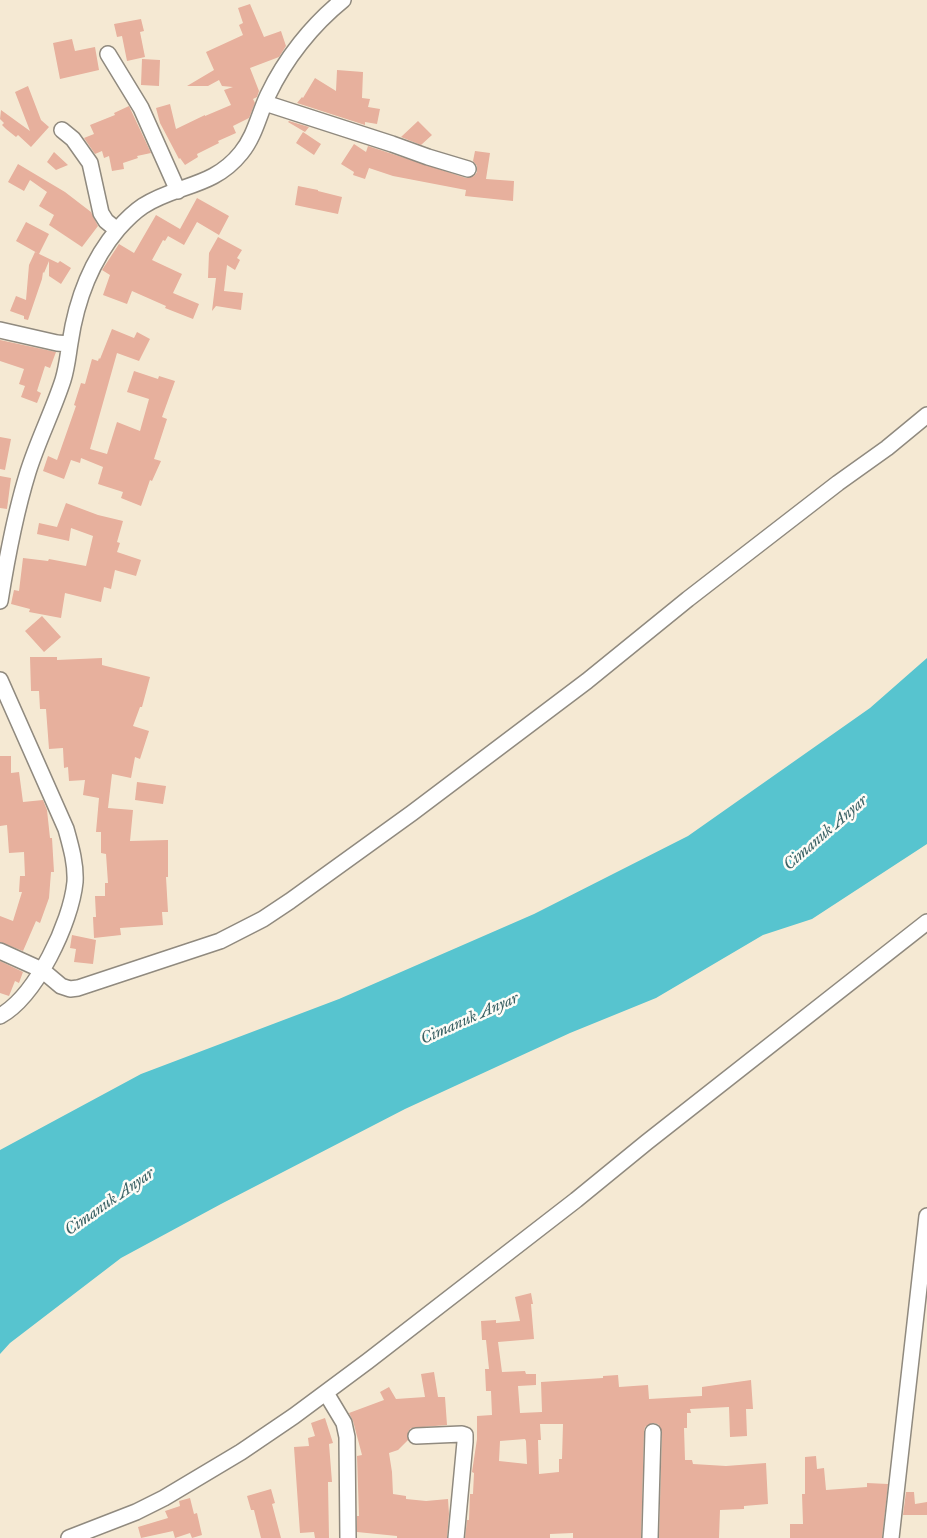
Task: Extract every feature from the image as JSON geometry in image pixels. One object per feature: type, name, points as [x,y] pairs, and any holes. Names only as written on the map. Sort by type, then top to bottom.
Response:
[{"type":"street","points":[[0,601],[14,521],[28,471],[63,379],[80,298],[90,273],[117,230],[142,206],[215,176],[229,166],[242,152],[252,137],[265,103],[282,69],[301,42],[342,0]]},
{"type":"street","points":[[108,54],[141,108],[178,191]]},
{"type":"street","points":[[265,103],[468,169]]},
{"type":"street","points":[[62,130],[73,139],[90,163],[101,213],[106,221],[117,230]]},
{"type":"street","points":[[0,330],[69,344]]},
{"type":"street","points":[[0,951],[42,970],[61,986],[70,989],[220,941],[263,919],[348,860],[587,681],[688,599],[887,448],[927,415]]},
{"type":"street","points":[[0,680],[66,829],[72,850],[75,882],[72,900],[56,943],[42,970],[30,990],[9,1011],[0,1016]]},
{"type":"street","points":[[69,1538],[136,1512],[164,1498],[241,1452],[294,1416],[576,1200],[927,922]]},
{"type":"street","points":[[891,1538],[927,1216]]},
{"type":"street","points":[[326,1393],[344,1423],[347,1437],[348,1538]]},
{"type":"street","points":[[650,1538],[653,1432]]},
{"type":"street","points":[[416,1436],[465,1435],[466,1442],[456,1538]]},
{"type":"water","name":"Cimanuk Anyar","points":[[927,658],[927,844],[812,919],[763,935],[656,998],[570,1033],[405,1109],[121,1258],[10,1343],[0,1354],[0,1150],[141,1074],[339,999],[534,914],[688,836],[870,708]]},
{"type":"building","points":[[250,4],[264,37],[281,31],[286,46],[279,57],[250,68],[259,91],[257,97],[253,99],[255,103],[249,118],[233,126],[236,133],[197,154],[198,157],[185,165],[179,159],[160,123],[156,108],[170,104],[176,129],[231,105],[224,90],[233,87],[222,86],[219,80],[208,86],[187,86],[214,70],[206,52],[243,35],[239,25],[243,23],[238,8]]},
{"type":"building","points":[[141,19],[144,31],[140,32],[145,57],[127,61],[122,36],[117,37],[114,24]]},
{"type":"building","points":[[72,39],[75,51],[95,47],[99,70],[60,79],[53,43]]},
{"type":"building","points":[[142,59],[160,60],[159,86],[141,85]]},
{"type":"building","points":[[337,70],[363,72],[362,98],[370,99],[368,107],[380,109],[377,124],[365,122],[365,125],[297,103],[303,98],[315,78],[336,91]]},
{"type":"building","points":[[28,86],[41,120],[49,127],[31,147],[18,135],[16,137],[6,129],[0,119],[1,110],[30,131],[15,92]]},
{"type":"building","points":[[129,106],[151,153],[137,156],[138,158],[123,163],[124,169],[112,171],[109,156],[104,158],[102,151],[95,154],[84,138],[94,134],[90,125],[115,115],[114,113]]},
{"type":"building","points":[[289,121],[309,127],[305,132]]},
{"type":"building","points":[[418,121],[432,135],[421,145],[401,137]]},
{"type":"building","points":[[303,132],[321,144],[314,155],[296,143]]},
{"type":"building","points":[[354,144],[366,152],[368,146],[466,178],[474,176],[477,172],[477,166],[473,161],[475,151],[490,153],[486,179],[514,181],[513,201],[465,196],[466,190],[393,176],[369,168],[365,179],[353,175],[354,172],[341,164]]},
{"type":"building","points":[[54,152],[68,165],[56,170],[47,162]]},
{"type":"building","points":[[18,164],[65,192],[91,212],[98,226],[82,247],[49,225],[54,215],[39,206],[47,192],[30,180],[24,191],[8,182]]},
{"type":"building","points":[[298,186],[342,197],[338,214],[295,205]]},
{"type":"building","points":[[197,198],[229,216],[219,235],[197,222],[184,245],[168,236],[165,241],[163,240],[152,260],[182,274],[173,293],[199,304],[193,319],[165,308],[166,306],[132,291],[127,304],[103,295],[110,275],[102,270],[119,244],[134,253],[156,215],[180,229]]},
{"type":"building","points":[[26,222],[49,234],[39,254],[16,241]]},
{"type":"building","points":[[218,237],[242,250],[237,258],[240,260],[235,270],[227,265],[224,291],[243,293],[241,310],[216,306],[212,311],[216,278],[208,278],[209,253]]},
{"type":"building","points":[[35,252],[58,263],[60,261],[71,268],[61,284],[49,276],[49,261],[43,272],[28,320],[24,319],[24,316],[10,311],[16,296],[26,300],[29,265]]},
{"type":"building","points":[[112,329],[134,338],[137,332],[150,339],[139,361],[117,353],[90,449],[107,454],[117,422],[140,431],[149,399],[127,392],[134,371],[158,379],[159,376],[175,381],[162,417],[167,419],[154,459],[161,461],[152,481],[150,480],[141,506],[121,498],[123,492],[98,484],[103,467],[81,458],[80,463],[71,460],[64,479],[43,471],[48,456],[57,460],[76,406],[74,405],[81,383],[85,384],[92,359],[98,361],[100,359]]},
{"type":"building","points":[[0,340],[56,352],[50,368],[45,366],[37,391],[41,393],[37,403],[21,397],[25,386],[19,384],[24,369],[0,361]]},
{"type":"building","points":[[0,437],[11,439],[5,470],[0,469]]},
{"type":"building","points":[[0,476],[11,478],[7,509],[0,508]]},
{"type":"building","points":[[66,503],[98,515],[123,521],[117,542],[120,543],[117,552],[141,560],[136,576],[115,570],[111,589],[104,587],[101,602],[65,593],[61,618],[29,612],[30,609],[11,604],[14,590],[19,591],[23,558],[48,561],[49,559],[86,566],[93,536],[71,528],[69,541],[37,534],[39,523],[57,527]]},
{"type":"building","points":[[42,616],[61,637],[44,652],[25,631]]},
{"type":"building","points":[[30,657],[57,657],[57,660],[102,658],[102,665],[150,677],[142,707],[140,707],[133,726],[149,731],[140,759],[135,757],[131,778],[112,774],[108,808],[133,810],[130,841],[168,840],[168,877],[166,877],[168,912],[162,912],[163,925],[120,928],[121,935],[94,938],[95,896],[105,896],[105,883],[108,883],[106,854],[101,853],[101,832],[96,832],[99,798],[83,795],[85,780],[69,781],[68,767],[64,768],[63,748],[49,749],[46,709],[40,709],[39,691],[31,691]]},
{"type":"building","points":[[0,756],[11,756],[11,773],[19,772],[23,802],[43,800],[47,810],[50,838],[52,838],[54,872],[51,872],[49,898],[40,923],[36,921],[23,951],[0,942],[0,916],[13,921],[22,892],[19,892],[20,876],[25,876],[24,852],[9,853],[7,825],[0,826]]},
{"type":"building","points":[[137,782],[166,786],[163,804],[135,800]]},
{"type":"building","points":[[72,935],[96,940],[93,964],[74,962],[76,949],[70,948]]},
{"type":"building","points":[[0,961],[23,972],[19,983],[15,981],[9,996],[0,993]]},
{"type":"building","points":[[531,1293],[534,1339],[498,1342],[502,1372],[525,1371],[526,1374],[536,1374],[536,1385],[518,1386],[520,1413],[542,1412],[541,1382],[603,1378],[603,1376],[618,1375],[619,1387],[648,1385],[649,1399],[702,1396],[702,1387],[751,1380],[753,1409],[746,1409],[747,1436],[730,1437],[729,1407],[690,1409],[691,1413],[687,1413],[687,1428],[684,1428],[685,1460],[692,1460],[693,1464],[726,1466],[766,1463],[768,1504],[744,1506],[744,1509],[720,1510],[719,1538],[659,1538],[662,1432],[658,1424],[653,1423],[645,1427],[644,1432],[641,1538],[573,1538],[573,1533],[550,1534],[550,1538],[465,1538],[467,1520],[469,1520],[470,1494],[473,1494],[474,1473],[472,1472],[477,1439],[477,1416],[492,1415],[491,1391],[486,1391],[485,1369],[489,1369],[486,1340],[482,1340],[481,1321],[496,1320],[496,1323],[520,1321],[515,1297]],"holes":[[[540,1424],[563,1424],[562,1459],[559,1459],[559,1472],[539,1474],[538,1440],[541,1440]],[[525,1439],[527,1464],[499,1461],[500,1441]]]},
{"type":"building","points":[[434,1372],[438,1397],[445,1397],[447,1425],[411,1428],[408,1432],[408,1440],[398,1450],[389,1453],[393,1494],[406,1496],[406,1499],[426,1501],[448,1499],[447,1538],[397,1538],[397,1536],[357,1532],[357,1516],[359,1516],[357,1456],[362,1455],[349,1413],[384,1400],[380,1392],[389,1387],[396,1399],[425,1397],[421,1374]]},
{"type":"building","points":[[325,1418],[333,1443],[329,1444],[332,1482],[328,1482],[329,1538],[315,1538],[314,1532],[300,1533],[294,1447],[309,1446],[308,1438],[315,1436],[311,1423]]},
{"type":"building","points":[[816,1456],[817,1469],[824,1468],[826,1490],[867,1487],[867,1483],[888,1484],[882,1538],[790,1538],[790,1524],[803,1524],[802,1494],[805,1494],[805,1457]]},
{"type":"building","points":[[271,1489],[275,1503],[272,1504],[281,1538],[261,1538],[254,1510],[251,1510],[247,1496]]},
{"type":"building","points":[[906,1492],[914,1492],[915,1504],[927,1502],[927,1515],[903,1515]]},
{"type":"building","points":[[190,1498],[194,1514],[197,1513],[202,1535],[192,1538],[190,1533],[175,1538],[173,1531],[141,1538],[138,1527],[168,1518],[165,1511],[180,1506],[179,1501]]}]
